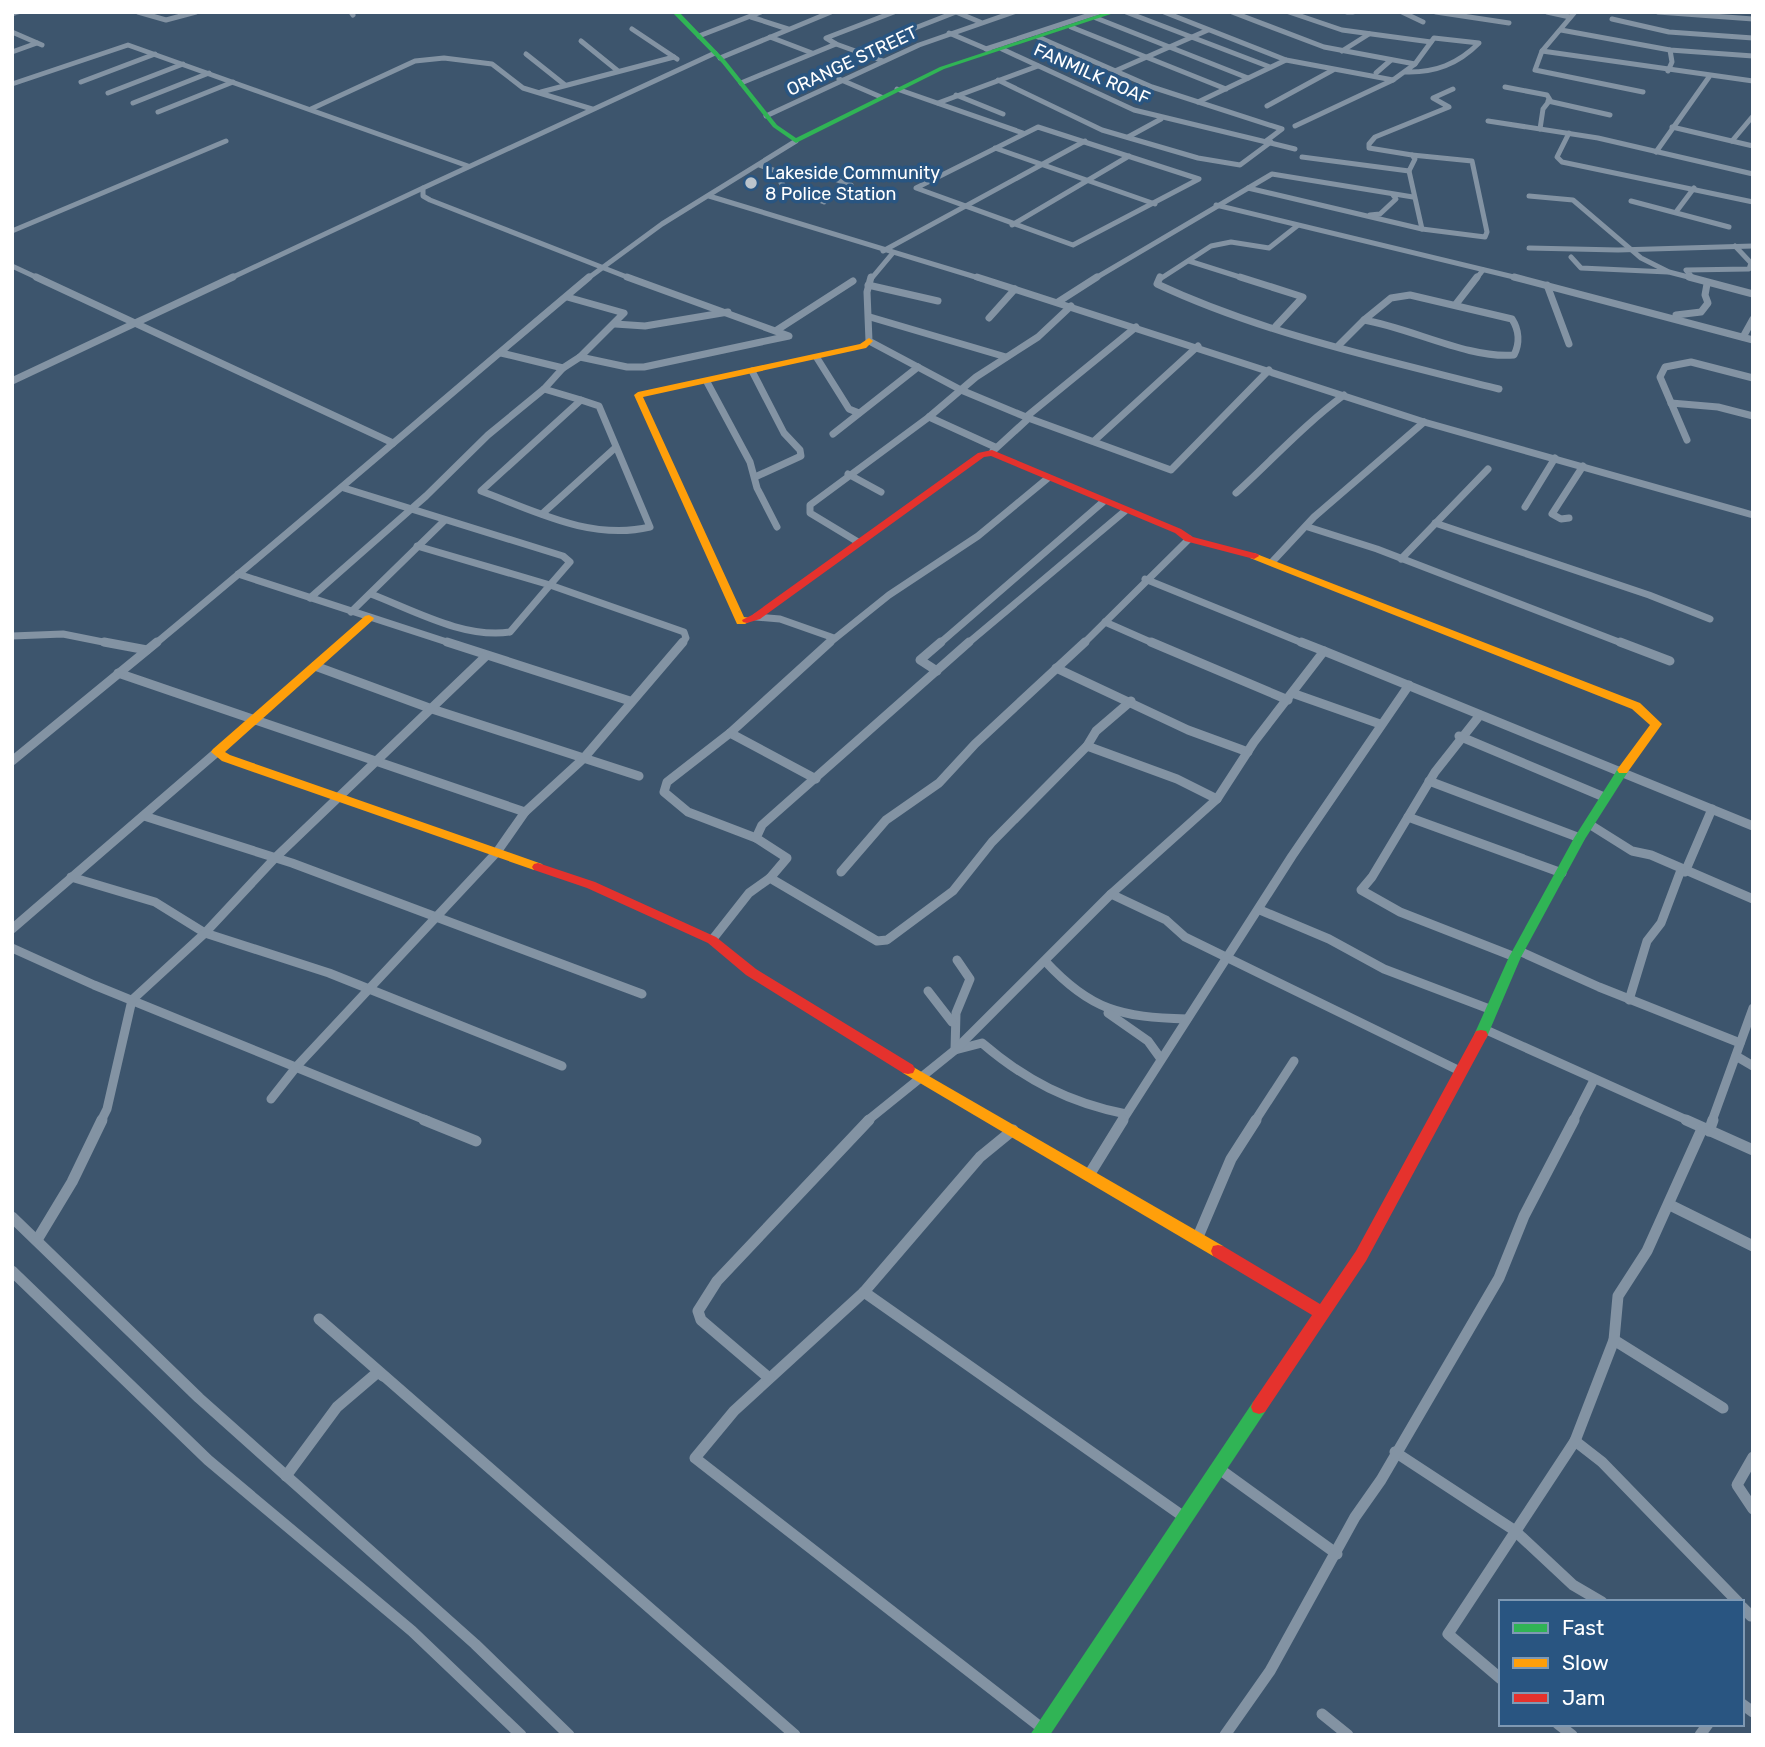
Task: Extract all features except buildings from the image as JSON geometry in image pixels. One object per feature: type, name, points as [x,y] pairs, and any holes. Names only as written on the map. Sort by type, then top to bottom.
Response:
[{"type":"street","points":[[12,14],[18,12]]},
{"type":"street","points":[[138,12],[166,20],[196,12]]},
{"type":"street","points":[[675,12],[718,56],[766,116],[784,135],[796,141]]},
{"type":"street","points":[[699,36],[761,12]]},
{"type":"street","points":[[12,381],[592,108],[687,66],[831,12]]},
{"type":"street","points":[[883,61],[826,38],[894,12]]},
{"type":"street","points":[[856,51],[956,12],[980,22]]},
{"type":"street","name":"ORANGE STREET","points":[[766,116],[839,79],[949,33],[1014,12]]},
{"type":"street","points":[[12,761],[344,488],[393,443],[601,267],[796,141],[897,89],[942,68],[1097,15],[1114,12]]},
{"type":"street","points":[[1126,12],[1270,67]]},
{"type":"street","points":[[1164,12],[1286,60],[1393,80]]},
{"type":"street","points":[[1232,12],[1313,44],[1415,64]]},
{"type":"street","points":[[1289,12],[1332,28],[1431,41]]},
{"type":"street","points":[[1347,12],[1353,12]]},
{"type":"street","points":[[1402,12],[1423,22]]},
{"type":"street","points":[[1436,12],[1509,23]]},
{"type":"street","points":[[1547,12],[1567,17]]},
{"type":"street","points":[[1549,22],[1575,12]]},
{"type":"street","points":[[1658,12],[1678,16],[1751,19]]},
{"type":"street","points":[[1746,12],[1751,19]]},
{"type":"street","points":[[993,50],[1071,27],[1097,15],[1248,78]]},
{"type":"street","points":[[751,17],[789,29]]},
{"type":"street","points":[[1567,17],[1561,30],[1542,51],[1537,71],[1643,92]]},
{"type":"street","points":[[1612,19],[1669,32],[1753,38]]},
{"type":"street","points":[[1669,32],[1673,26]]},
{"type":"street","points":[[1071,27],[1226,89]]},
{"type":"street","points":[[632,29],[687,66]]},
{"type":"street","points":[[1115,71],[1208,30]]},
{"type":"street","points":[[1561,30],[1670,50],[1753,56]]},
{"type":"street","points":[[12,32],[40,44],[12,52]]},
{"type":"street","name":"FANMILK ROAF","points":[[949,33],[1038,66],[1113,102],[1161,119],[1296,149]]},
{"type":"street","points":[[1342,51],[1369,34]]},
{"type":"street","points":[[770,37],[812,53]]},
{"type":"street","points":[[998,80],[1076,118],[1128,137],[1235,165],[1243,164],[1282,129],[1152,88],[1038,37]]},
{"type":"street","points":[[1295,126],[1393,80],[1415,64],[1436,37],[1479,43],[1463,57],[1441,70],[1405,72]]},
{"type":"street","points":[[581,41],[618,71]]},
{"type":"street","points":[[741,83],[836,44]]},
{"type":"street","points":[[12,84],[126,45],[468,166]]},
{"type":"street","points":[[1668,71],[1672,62],[1670,50]]},
{"type":"street","points":[[1542,51],[1709,77],[1753,81]]},
{"type":"street","points":[[81,82],[155,54]]},
{"type":"street","points":[[526,54],[565,85]]},
{"type":"street","points":[[538,93],[674,57]]},
{"type":"street","points":[[311,110],[415,61],[432,58],[492,64],[516,84],[592,108]]},
{"type":"street","points":[[1198,102],[1286,60]]},
{"type":"street","points":[[1376,73],[1391,60]]},
{"type":"street","points":[[107,93],[183,64]]},
{"type":"street","points":[[938,103],[1038,66]]},
{"type":"street","points":[[1267,106],[1333,70]]},
{"type":"street","points":[[134,103],[209,74]]},
{"type":"street","points":[[1656,152],[1709,77]]},
{"type":"street","points":[[839,79],[881,97]]},
{"type":"street","points":[[158,112],[233,82]]},
{"type":"street","points":[[1505,88],[1545,94],[1548,101],[1540,129]]},
{"type":"street","points":[[897,89],[1023,133]]},
{"type":"street","points":[[1248,188],[1422,229],[1485,237],[1487,232],[1472,161],[1375,151],[1368,146],[1375,137],[1449,107],[1433,98],[1453,89]]},
{"type":"street","points":[[956,95],[1003,114]]},
{"type":"street","points":[[1548,101],[1609,115]]},
{"type":"street","points":[[1732,141],[1753,116]]},
{"type":"street","points":[[1128,137],[1161,119]]},
{"type":"street","points":[[1488,121],[1569,133],[1753,174]]},
{"type":"street","points":[[1038,127],[1085,141],[1199,179],[1073,245],[916,188],[1038,127]]},
{"type":"street","points":[[1672,127],[1753,146]]},
{"type":"street","points":[[1569,133],[1557,153],[1562,162],[1753,202]]},
{"type":"street","points":[[12,231],[226,141]]},
{"type":"street","points":[[883,251],[1085,141]]},
{"type":"street","points":[[995,148],[1155,204]]},
{"type":"street","points":[[1412,155],[1415,159],[1409,171],[1422,229]]},
{"type":"street","points":[[1012,225],[1129,156]]},
{"type":"street","points":[[1302,157],[1409,171]]},
{"type":"street","points":[[759,165],[788,174],[812,170],[851,185]]},
{"type":"street","points":[[788,174],[781,183],[784,186],[824,202]]},
{"type":"street","points":[[1058,302],[1080,285],[1216,205],[1277,174],[1413,197]]},
{"type":"street","points":[[423,188],[423,196],[430,200],[789,336],[644,367],[626,367],[580,357]]},
{"type":"street","points":[[1676,212],[1694,188]]},
{"type":"street","points":[[1368,215],[1380,214],[1396,199],[1393,195]]},
{"type":"street","points":[[709,196],[1198,346],[1424,422],[1753,515]]},
{"type":"street","points":[[1529,197],[1573,200],[1629,249],[1669,272],[1753,294]]},
{"type":"street","points":[[1631,201],[1729,227]]},
{"type":"street","points":[[1216,205],[1547,285],[1753,340]]},
{"type":"street","points":[[1297,226],[1271,247],[1220,243],[1195,253],[1189,261],[1161,276],[1158,286],[1198,303],[1499,389]]},
{"type":"street","points":[[1686,271],[1749,269],[1751,263],[1735,246]]},
{"type":"street","points":[[1529,248],[1753,246]]},
{"type":"street","points":[[892,254],[872,269],[868,285],[869,341],[863,346],[638,395],[738,620],[747,622],[756,617],[981,455],[993,450],[1136,327]]},
{"type":"street","points":[[1571,257],[1581,268],[1669,272]]},
{"type":"street","points":[[1189,261],[1303,297],[1276,326]]},
{"type":"street","points":[[12,265],[393,443]]},
{"type":"street","points":[[1456,304],[1483,271]]},
{"type":"street","points":[[1686,271],[1753,272]]},
{"type":"street","points":[[1686,271],[1693,279]]},
{"type":"street","points":[[778,330],[853,281]]},
{"type":"street","points":[[1657,315],[1698,314],[1708,303],[1704,295],[1707,284]]},
{"type":"street","points":[[868,285],[938,301]]},
{"type":"street","points":[[1547,285],[1569,344]]},
{"type":"street","points":[[989,318],[1015,289]]},
{"type":"street","points":[[1339,345],[1363,320],[1388,300],[1404,295],[1456,304],[1515,321],[1518,351],[1514,355],[1489,354],[1412,331],[1363,320]]},
{"type":"street","points":[[310,598],[488,435],[544,389],[563,368],[580,357],[624,313],[567,297]]},
{"type":"street","points":[[858,542],[808,509],[848,474],[929,417],[1006,357],[1038,337],[1071,306]]},
{"type":"street","points":[[615,324],[645,326],[728,312]]},
{"type":"street","points":[[870,317],[1006,357]]},
{"type":"street","points":[[1743,337],[1753,319]]},
{"type":"street","points":[[869,341],[961,390],[1171,470],[1269,370]]},
{"type":"street","points":[[1094,441],[1198,346]]},
{"type":"street","points":[[501,353],[563,368]]},
{"type":"street","points":[[817,358],[849,409],[859,414]]},
{"type":"street","points":[[1687,440],[1660,377],[1665,367],[1691,362],[1753,379]]},
{"type":"street","points":[[833,434],[918,367]]},
{"type":"street","points":[[752,371],[784,433],[800,450],[801,456],[789,464],[755,477]]},
{"type":"street","points":[[707,382],[777,527]]},
{"type":"street","points":[[544,389],[581,400],[599,406],[650,527],[617,531],[542,513],[481,491],[581,400]]},
{"type":"street","points":[[1236,493],[1276,457],[1310,420],[1344,395]]},
{"type":"street","points":[[1671,402],[1753,416]]},
{"type":"street","points":[[1678,415],[1701,405]]},
{"type":"street","points":[[929,417],[1048,478],[1103,502],[1178,531],[1189,538],[1273,561],[1645,712],[1656,724],[1604,797],[1580,838],[1517,954],[1462,1072],[1371,1240],[1041,1732],[695,1458],[734,1411],[864,1292],[980,1157],[1013,1130]]},
{"type":"street","points":[[1273,561],[1308,527],[1314,517],[1424,422]]},
{"type":"street","points":[[542,513],[615,448]]},
{"type":"street","points":[[1525,507],[1555,458]]},
{"type":"street","points":[[1569,518],[1560,519],[1552,514],[1583,466]]},
{"type":"street","points":[[1401,559],[1488,468]]},
{"type":"street","points":[[848,474],[881,492]]},
{"type":"street","points":[[712,940],[749,893],[770,878],[787,858],[756,838],[688,812],[664,793],[667,782],[676,772],[730,733],[834,638],[889,595],[978,536],[1048,478]]},
{"type":"street","points":[[344,488],[563,556],[570,562],[510,632],[502,635],[482,632],[371,594]]},
{"type":"street","points":[[937,671],[920,660],[1103,502]]},
{"type":"street","points":[[756,838],[762,825],[1125,511]]},
{"type":"street","points":[[351,612],[444,521]]},
{"type":"street","points":[[1435,523],[1649,595],[1710,619]]},
{"type":"street","points":[[1308,527],[1401,559],[1670,661]]},
{"type":"street","points":[[841,872],[886,820],[939,783],[975,744],[1105,622],[1145,579],[1189,538]]},
{"type":"street","points":[[271,1099],[297,1066],[497,852],[525,811],[535,806],[583,759],[630,701],[668,663],[684,642],[684,632],[550,585],[417,547]]},
{"type":"street","points":[[238,574],[630,701]]},
{"type":"street","points":[[1145,579],[1753,826]]},
{"type":"street","points":[[756,617],[780,619],[834,638]]},
{"type":"street","points":[[12,929],[369,618]]},
{"type":"street","points":[[1105,622],[1290,696],[1380,724]]},
{"type":"street","points":[[12,636],[63,634],[147,650]]},
{"type":"street","points":[[769,1378],[701,1320],[698,1311],[702,1301],[747,1248],[879,1110],[902,1088],[955,1050],[1111,894],[1217,799],[1248,751],[1324,651]]},
{"type":"street","points":[[37,1240],[72,1182],[107,1109],[132,1000],[205,933],[275,858],[486,656]]},
{"type":"street","points":[[315,666],[432,709],[639,776]]},
{"type":"street","points":[[1056,668],[1188,730],[1248,751]]},
{"type":"street","points":[[118,673],[525,811]]},
{"type":"street","points":[[1089,1175],[1187,1018],[1230,957],[1380,724],[1409,685]]},
{"type":"street","points":[[770,878],[877,941],[887,940],[953,891],[992,842],[1087,746],[1096,732],[1131,701]]},
{"type":"street","points":[[1480,715],[1459,736],[1429,781],[1373,877],[1361,890],[1400,912],[1517,954],[1740,1043]]},
{"type":"street","points":[[730,733],[816,779]]},
{"type":"street","points":[[1459,736],[1604,797]]},
{"type":"street","points":[[1087,746],[1177,779],[1217,799]]},
{"type":"street","points":[[217,752],[591,885],[712,940],[724,953],[748,970],[806,1002],[922,1076],[1197,1239],[1284,1287],[1321,1312]]},
{"type":"street","points":[[1429,781],[1580,838]]},
{"type":"street","points":[[1629,1000],[1647,941],[1661,923],[1712,809]]},
{"type":"street","points":[[144,816],[275,858],[642,994]]},
{"type":"street","points":[[1408,817],[1562,873]]},
{"type":"street","points":[[1589,824],[1623,847],[1651,855],[1753,899]]},
{"type":"street","points":[[71,877],[155,902],[205,933],[369,990],[562,1066]]},
{"type":"street","points":[[1111,894],[1166,919],[1185,937],[1230,957],[1373,1031],[1462,1072]]},
{"type":"street","points":[[1260,910],[1329,939],[1384,969],[1492,1010]]},
{"type":"street","points":[[12,948],[476,1142]]},
{"type":"street","points":[[953,1026],[960,994],[970,979],[957,960]]},
{"type":"street","points":[[1045,961],[1070,988],[1105,1009],[1127,1017],[1187,1018]]},
{"type":"street","points":[[928,991],[951,1016],[955,1050]]},
{"type":"street","points":[[1499,1676],[1448,1634],[1575,1441],[1614,1340],[1618,1296],[1647,1251],[1706,1130],[1753,1008]]},
{"type":"street","points":[[1105,1009],[1114,1020],[1148,1041],[1161,1059]]},
{"type":"street","points":[[1484,1029],[1753,1150]]},
{"type":"street","points":[[955,1050],[982,1043],[1016,1073],[1090,1108],[1126,1114]]},
{"type":"street","points":[[1736,1056],[1753,1066]]},
{"type":"street","points":[[1197,1239],[1231,1160],[1294,1061]]},
{"type":"street","points":[[1225,1735],[1270,1671],[1337,1554],[1354,1517],[1381,1480],[1395,1452],[1499,1279],[1524,1216],[1594,1080]]},
{"type":"street","points":[[1670,1206],[1753,1246]]},
{"type":"street","points":[[12,1217],[140,1343],[475,1644],[569,1735]]},
{"type":"street","points":[[12,1271],[208,1460],[412,1631],[521,1735]]},
{"type":"street","points":[[864,1292],[1184,1517]]},
{"type":"street","points":[[319,1319],[795,1735]]},
{"type":"street","points":[[1614,1340],[1723,1408]]},
{"type":"street","points":[[286,1476],[326,1415],[345,1396],[377,1372],[387,1379]]},
{"type":"street","points":[[1575,1441],[1602,1462],[1736,1600]]},
{"type":"street","points":[[1395,1452],[1514,1530],[1573,1585],[1599,1600]]},
{"type":"street","points":[[1753,1457],[1737,1485],[1753,1509]]},
{"type":"street","points":[[1218,1468],[1337,1554]]},
{"type":"street","points":[[1322,1714],[1348,1735]]},
{"type":"traffic: fast","points":[[675,12],[724,62],[775,126],[796,141],[942,68],[1114,12]]},
{"type":"traffic: fast","points":[[1481,1035],[1515,957],[1580,838],[1623,770]]},
{"type":"traffic: fast","points":[[1039,1735],[1259,1407]]},
{"type":"traffic: slow","points":[[747,620],[741,622],[638,395],[863,346],[869,341]]},
{"type":"traffic: slow","points":[[1254,556],[1636,706],[1656,724],[1623,770]]},
{"type":"traffic: slow","points":[[369,618],[217,752],[226,758],[538,867]]},
{"type":"traffic: slow","points":[[908,1069],[1218,1251]]},
{"type":"traffic: jam","points":[[747,620],[756,617],[981,455],[992,453],[1178,531],[1189,539],[1254,556]]},
{"type":"traffic: jam","points":[[538,867],[591,885],[712,940],[751,972],[908,1069]]},
{"type":"traffic: jam","points":[[1259,1407],[1361,1256],[1481,1035]]},
{"type":"traffic: jam","points":[[1218,1251],[1321,1312]]},
{"type":"place","name":"Lakeside Community 8 Police Station","points":[[751,183]]}]
